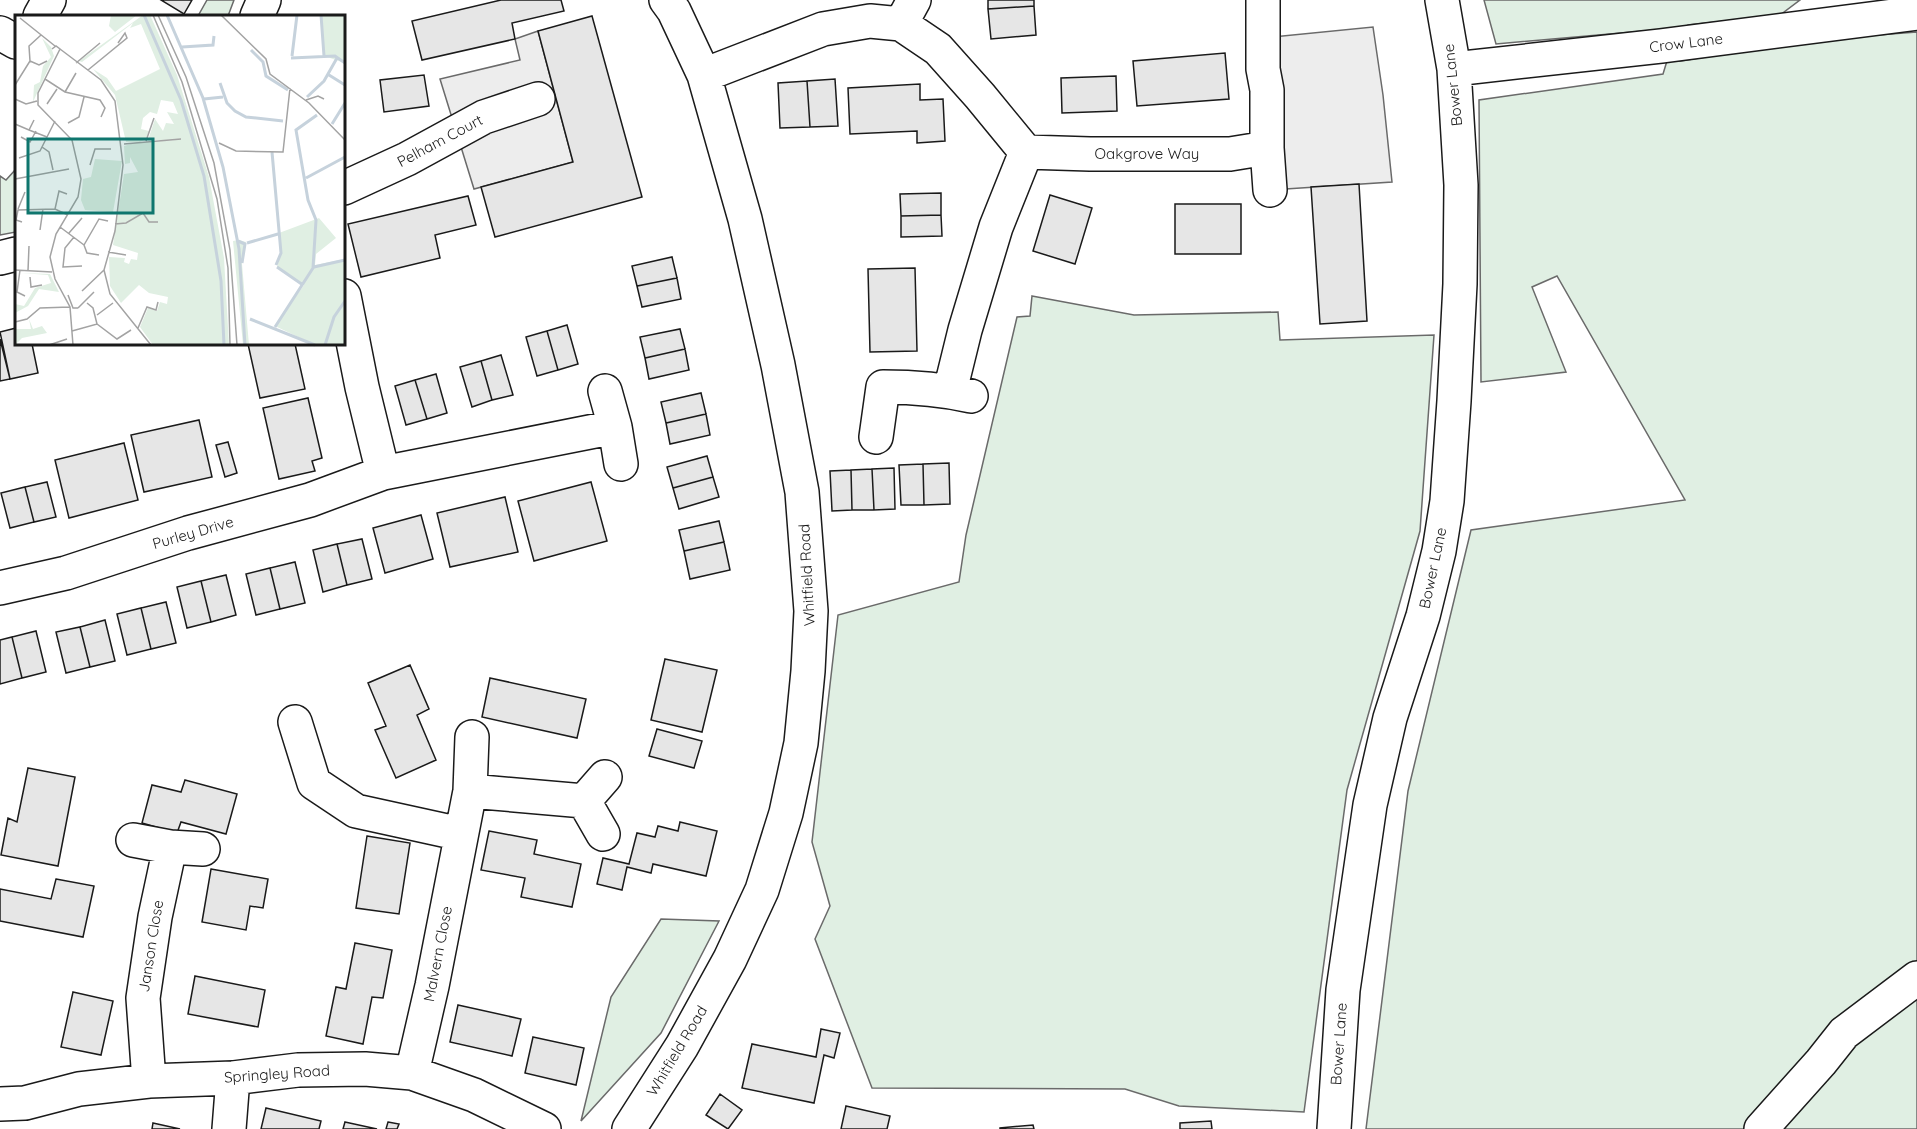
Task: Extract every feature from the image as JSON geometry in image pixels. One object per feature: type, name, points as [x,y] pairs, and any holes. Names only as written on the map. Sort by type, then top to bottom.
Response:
[{"type":"street","points":[[41,15],[50,0]]},
{"type":"street","points":[[257,15],[264,0]]},
{"type":"street","name":"Whitfield Road","points":[[628,1129],[682,1046],[730,959],[762,890],[786,813],[801,743],[811,611],[802,492],[745,219],[704,75],[674,11],[666,0]]},
{"type":"street","points":[[1263,0],[1263,69],[1267,90],[1269,190]]},
{"type":"street","name":"Bower Lane","points":[[1334,1129],[1343,990],[1370,805],[1390,718],[1423,616],[1439,551],[1447,501],[1460,284],[1461,185],[1454,69],[1442,0]]},
{"type":"street","points":[[704,75],[823,28],[870,21],[907,12],[1026,152],[996,227],[965,330],[980,354],[971,396],[916,387],[883,387],[876,437]]},
{"type":"street","name":"Crow Lane","points":[[1454,69],[1661,46],[1816,13],[1917,13]]},
{"type":"street","points":[[0,33],[15,41]]},
{"type":"street","name":"Pelham Court","points":[[345,188],[407,159],[484,117],[538,99]]},
{"type":"street","name":"Oakgrove Way","points":[[1026,152],[1230,154],[1267,148]]},
{"type":"street","points":[[0,258],[15,254]]},
{"type":"street","points":[[345,301],[362,387],[383,472]]},
{"type":"street","points":[[605,391],[615,427],[621,464]]},
{"type":"street","name":"Purley Drive","points":[[0,588],[66,573],[188,534],[310,500],[383,472],[615,427]]},
{"type":"street","points":[[295,722],[314,783],[356,811],[461,834]]},
{"type":"street","name":"Malvern Close","points":[[412,1073],[432,986],[470,791],[472,737]]},
{"type":"street","points":[[584,801],[605,777]]},
{"type":"street","points":[[470,791],[584,801]]},
{"type":"street","points":[[584,801],[603,834]]},
{"type":"street","points":[[133,840],[170,847],[203,849]]},
{"type":"street","name":"Janson Close","points":[[149,1081],[143,998],[155,916],[170,847]]},
{"type":"street","points":[[1761,1129],[1844,1033],[1917,978]]},
{"type":"street","name":"Springley Road","points":[[0,1104],[25,1103],[79,1089],[149,1081],[233,1078],[298,1070],[365,1070],[412,1073],[474,1095],[544,1129]]},
{"type":"street","points":[[229,1129],[233,1078]]},
{"type":"green space","points":[[207,0],[234,0],[228,15],[199,15]]},
{"type":"green space","points":[[1484,0],[1800,0],[1780,15],[1688,25],[1680,61],[1813,40],[1917,32],[1917,1129],[1366,1129],[1408,791],[1471,530],[1685,500],[1557,276],[1532,287],[1566,372],[1481,382],[1479,100],[1663,74],[1677,28],[1496,44]]},
{"type":"green space","points":[[15,170],[15,232],[0,235],[0,176],[6,180]]},
{"type":"green space","points":[[1032,296],[1134,315],[1278,312],[1280,340],[1434,335],[1420,531],[1347,790],[1304,1112],[1179,1106],[1125,1089],[872,1088],[815,939],[830,906],[812,842],[838,615],[959,582],[966,535],[1017,317],[1030,316]]},
{"type":"green space","points":[[661,919],[719,921],[661,1033],[581,1121],[611,997]]},
{"type":"shaded area","points":[[1373,27],[1392,182],[1270,190],[1263,38]]},
{"type":"shaded area","points":[[538,31],[573,162],[474,189],[440,79],[520,60],[515,39]]},
{"type":"building","points":[[161,0],[192,0],[184,14]]},
{"type":"building","points":[[501,0],[561,0],[564,11],[512,23],[515,39],[422,60],[412,21]]},
{"type":"building","points":[[988,0],[1034,0],[1034,6],[988,9]]},
{"type":"building","points":[[1034,6],[1036,35],[991,39],[988,9]]},
{"type":"building","points":[[592,16],[642,197],[495,237],[481,187],[573,162],[538,31]]},
{"type":"building","points":[[1225,53],[1229,99],[1137,106],[1133,61]]},
{"type":"building","points":[[424,75],[429,106],[384,112],[380,80]]},
{"type":"building","points":[[1116,76],[1117,111],[1062,113],[1061,78]]},
{"type":"building","points":[[835,79],[838,126],[810,127],[807,81]]},
{"type":"building","points":[[807,81],[810,127],[780,128],[778,83]]},
{"type":"building","points":[[920,84],[920,100],[943,99],[945,141],[917,143],[917,131],[850,134],[848,88]]},
{"type":"building","points":[[1359,184],[1367,321],[1320,324],[1311,187]]},
{"type":"building","points":[[941,193],[941,215],[901,216],[900,194]]},
{"type":"building","points":[[1050,195],[1092,208],[1075,264],[1033,251]]},
{"type":"building","points":[[468,196],[476,225],[435,235],[440,258],[361,277],[348,224]]},
{"type":"building","points":[[1175,204],[1241,204],[1241,254],[1175,254]]},
{"type":"building","points":[[941,215],[942,236],[901,237],[901,216]]},
{"type":"building","points":[[672,257],[677,278],[637,286],[632,266]]},
{"type":"building","points":[[915,268],[917,351],[870,352],[868,269]]},
{"type":"building","points":[[677,278],[681,299],[642,307],[637,286]]},
{"type":"building","points":[[567,325],[578,364],[558,370],[547,331]]},
{"type":"building","points":[[15,328],[15,345],[32,345],[38,373],[10,379],[0,332]]},
{"type":"building","points":[[680,329],[685,349],[645,358],[640,337]]},
{"type":"building","points":[[547,331],[558,370],[537,376],[526,337]]},
{"type":"building","points":[[0,339],[10,379],[0,381]]},
{"type":"building","points":[[248,345],[295,345],[305,389],[260,398]]},
{"type":"building","points":[[685,349],[689,370],[649,379],[645,358]]},
{"type":"building","points":[[501,355],[513,395],[492,400],[481,361]]},
{"type":"building","points":[[481,361],[492,400],[472,407],[460,367]]},
{"type":"building","points":[[436,374],[447,413],[427,419],[415,380]]},
{"type":"building","points":[[415,380],[427,419],[406,425],[395,386]]},
{"type":"building","points":[[701,393],[706,414],[666,423],[661,402]]},
{"type":"building","points":[[308,398],[322,458],[312,461],[315,471],[279,479],[263,408]]},
{"type":"building","points":[[706,414],[710,435],[670,444],[666,423]]},
{"type":"building","points":[[199,420],[212,477],[144,492],[131,435]]},
{"type":"building","points":[[228,442],[237,473],[225,477],[216,445]]},
{"type":"building","points":[[124,443],[138,500],[69,518],[55,460]]},
{"type":"building","points":[[707,456],[713,477],[673,488],[667,467]]},
{"type":"building","points":[[949,463],[950,504],[924,505],[923,464]]},
{"type":"building","points":[[923,464],[924,505],[901,505],[899,465]]},
{"type":"building","points":[[894,468],[895,509],[874,510],[872,469]]},
{"type":"building","points":[[872,469],[874,510],[852,510],[851,470]]},
{"type":"building","points":[[851,470],[852,510],[832,511],[830,471]]},
{"type":"building","points":[[713,477],[719,497],[679,509],[673,488]]},
{"type":"building","points":[[47,482],[56,517],[34,522],[25,487]]},
{"type":"building","points":[[591,482],[607,541],[534,561],[518,501]]},
{"type":"building","points":[[25,487],[34,522],[10,528],[1,493]]},
{"type":"building","points":[[505,497],[518,552],[450,567],[437,513]]},
{"type":"building","points":[[421,515],[433,559],[385,573],[373,528]]},
{"type":"building","points":[[719,521],[724,542],[684,551],[679,530]]},
{"type":"building","points":[[362,539],[372,579],[347,585],[337,544]]},
{"type":"building","points":[[724,542],[730,570],[690,579],[684,551]]},
{"type":"building","points":[[337,544],[347,585],[323,592],[313,550]]},
{"type":"building","points":[[295,562],[305,603],[280,609],[270,568]]},
{"type":"building","points":[[270,568],[280,609],[256,615],[246,574]]},
{"type":"building","points":[[226,575],[236,615],[211,622],[201,581]]},
{"type":"building","points":[[201,581],[211,622],[187,628],[177,587]]},
{"type":"building","points":[[166,602],[176,643],[151,649],[141,608]]},
{"type":"building","points":[[141,608],[151,649],[127,655],[117,614]]},
{"type":"building","points":[[105,620],[115,661],[90,667],[80,627]]},
{"type":"building","points":[[80,627],[90,667],[66,673],[56,632]]},
{"type":"building","points":[[36,631],[46,672],[22,678],[12,637]]},
{"type":"building","points":[[12,637],[22,678],[0,684],[0,640]]},
{"type":"building","points":[[665,659],[717,670],[702,732],[651,720]]},
{"type":"building","points":[[410,665],[429,709],[417,715],[436,760],[396,778],[375,730],[386,726],[368,683]]},
{"type":"building","points":[[490,678],[586,699],[577,738],[482,717]]},
{"type":"building","points":[[657,729],[702,741],[694,768],[649,756]]},
{"type":"building","points":[[28,768],[75,777],[58,866],[1,855],[8,818],[17,822]]},
{"type":"building","points":[[185,780],[237,794],[226,834],[181,822],[177,833],[142,823],[152,785],[181,792]]},
{"type":"building","points":[[680,822],[717,831],[706,876],[653,864],[651,873],[627,867],[622,890],[597,884],[603,858],[629,864],[637,833],[655,837],[658,826],[678,831]]},
{"type":"building","points":[[489,831],[537,840],[534,854],[581,864],[572,907],[521,897],[525,878],[481,870]]},
{"type":"building","points":[[367,836],[410,843],[399,914],[356,908]]},
{"type":"building","points":[[211,869],[268,879],[263,908],[250,906],[246,930],[202,922]]},
{"type":"building","points":[[56,879],[94,886],[83,937],[0,921],[0,889],[51,899]]},
{"type":"building","points":[[355,943],[392,950],[383,998],[372,997],[363,1044],[326,1036],[336,987],[346,989]]},
{"type":"building","points":[[195,976],[265,990],[258,1027],[188,1014]]},
{"type":"building","points":[[73,992],[113,1001],[101,1055],[61,1047]]},
{"type":"building","points":[[458,1005],[521,1019],[512,1056],[450,1042]]},
{"type":"building","points":[[821,1029],[840,1033],[834,1058],[824,1055],[814,1103],[742,1088],[752,1044],[816,1057]]},
{"type":"building","points":[[533,1037],[584,1048],[576,1085],[525,1073]]},
{"type":"building","points":[[720,1094],[742,1110],[728,1129],[706,1115]]},
{"type":"building","points":[[846,1106],[890,1116],[887,1129],[841,1129]]},
{"type":"building","points":[[266,1108],[321,1121],[319,1129],[261,1129]]},
{"type":"building","points":[[1211,1121],[1212,1129],[1180,1129],[1180,1123]]},
{"type":"building","points":[[345,1122],[377,1129],[343,1129]]},
{"type":"building","points":[[388,1122],[399,1124],[397,1129],[386,1129]]},
{"type":"building","points":[[153,1123],[180,1129],[152,1129]]},
{"type":"building","points":[[1033,1125],[1034,1129],[1000,1129],[1000,1128]]}]
